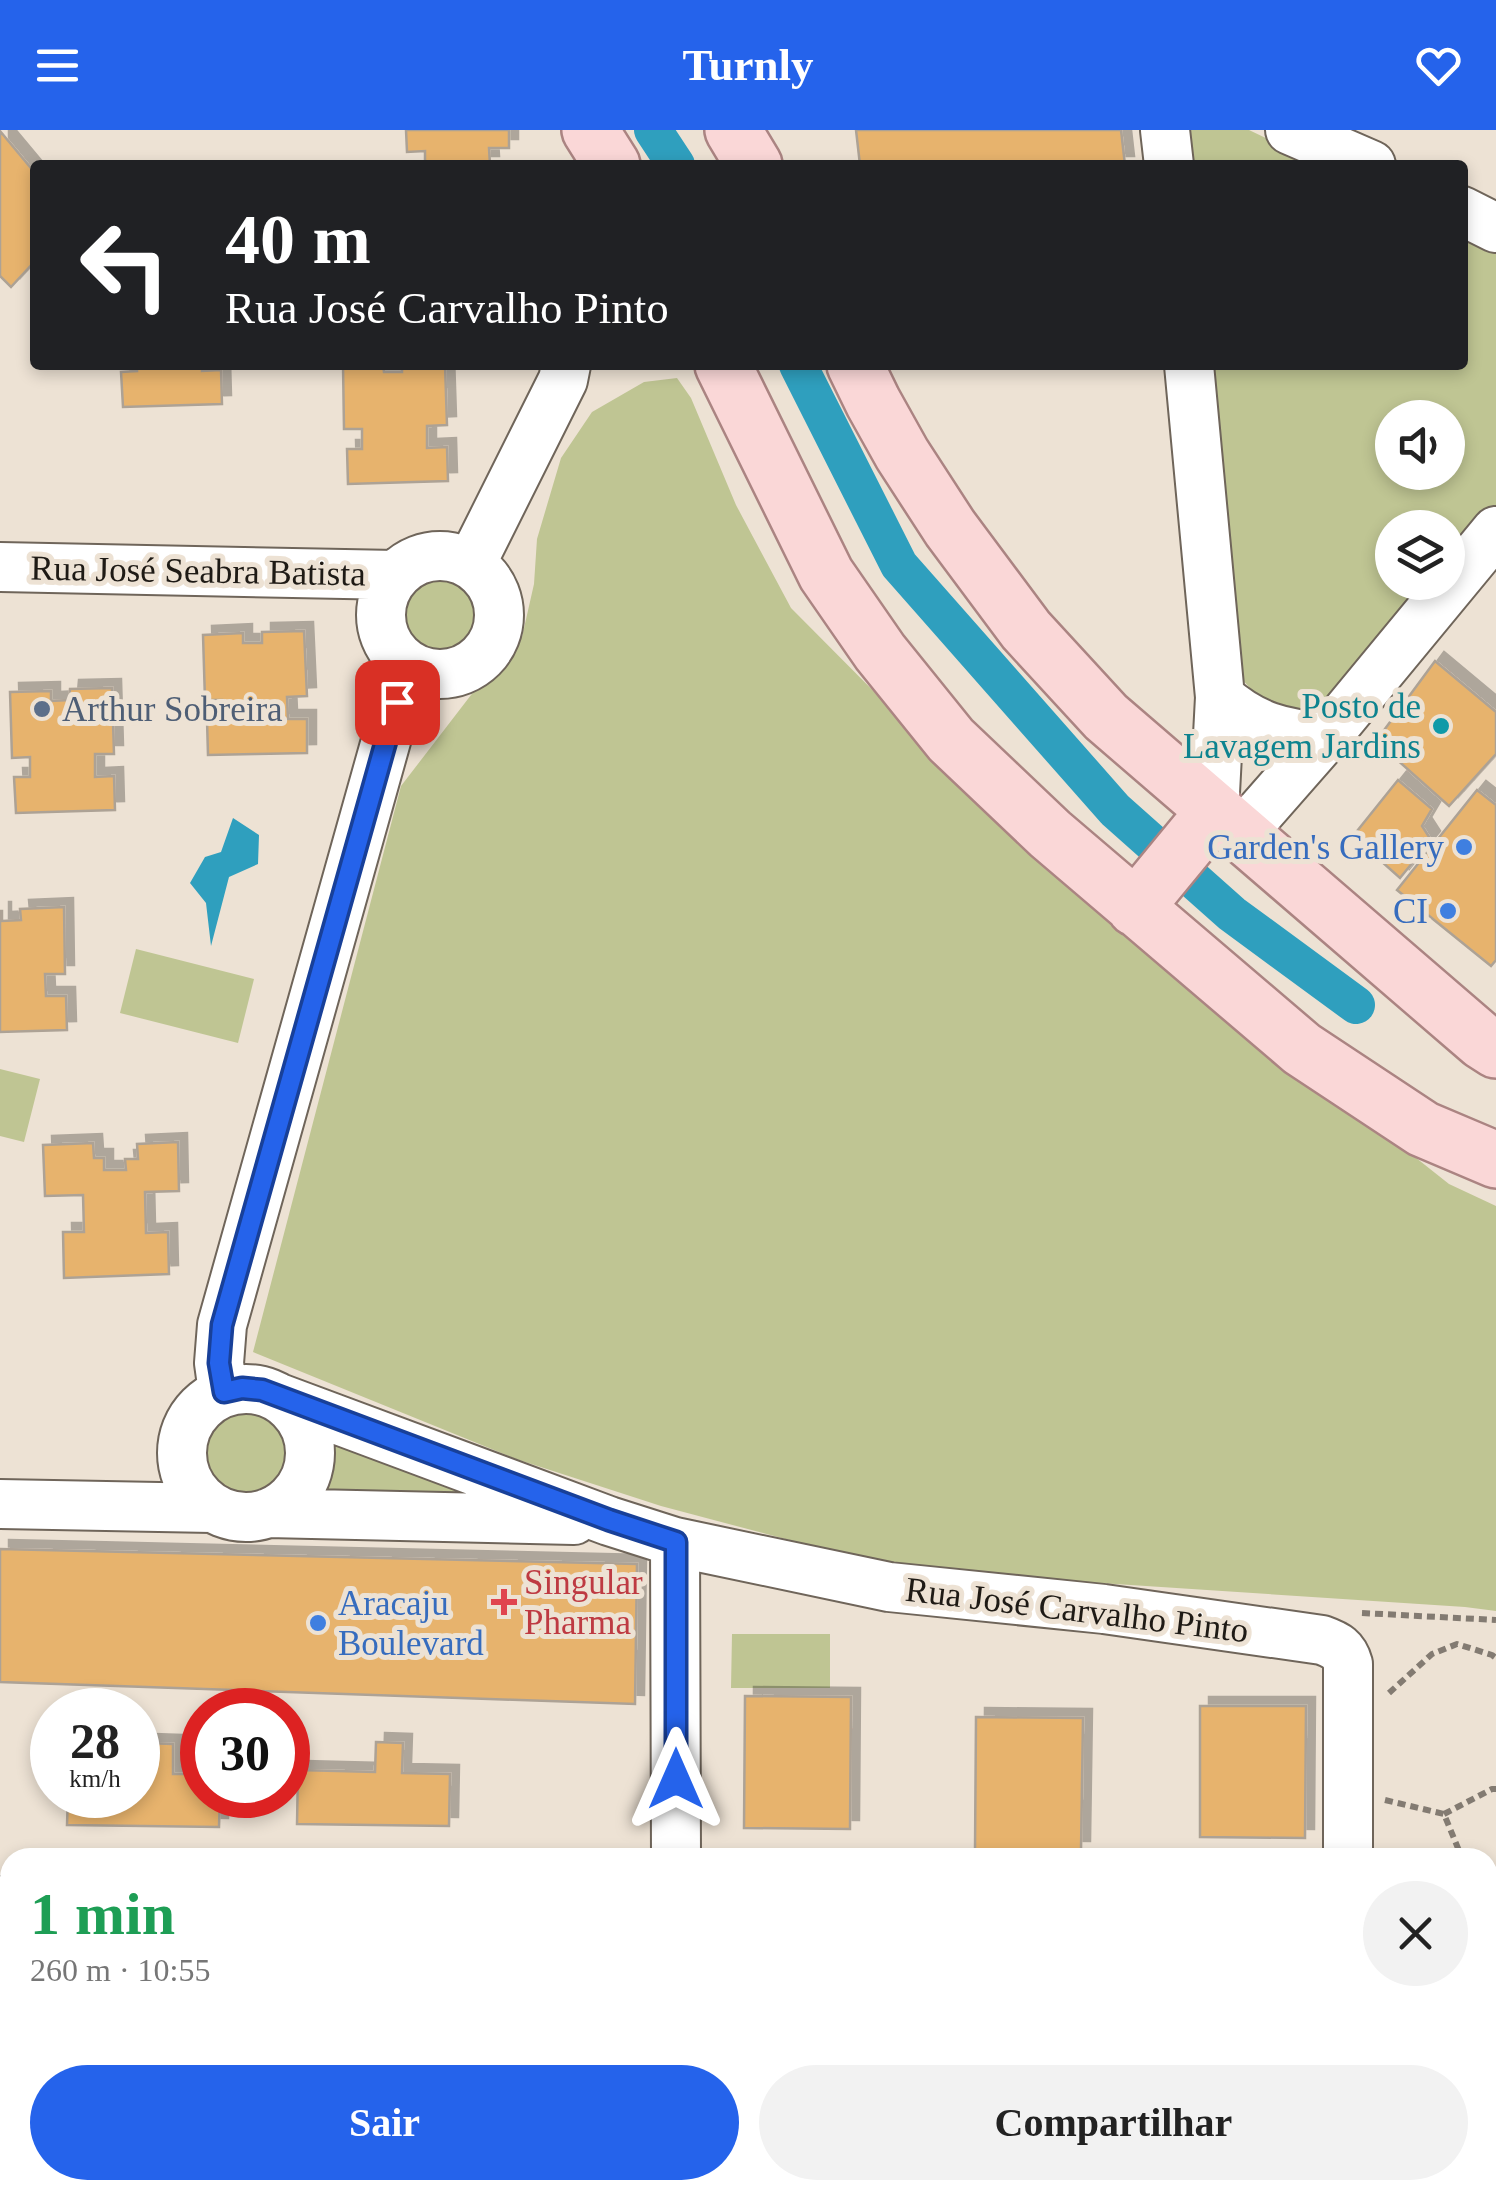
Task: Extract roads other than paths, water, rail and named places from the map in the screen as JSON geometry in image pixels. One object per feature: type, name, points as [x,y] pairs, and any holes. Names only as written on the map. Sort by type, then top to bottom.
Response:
[{"type":"main road","points":[[590,130],[609,160]]},
{"type":"main road","points":[[733,130],[751,160]]},
{"type":"main road","points":[[725,370],[826,574],[880,652],[951,740],[1050,834],[1146,896],[1302,1049],[1424,1129],[1496,1160]]},
{"type":"main road","points":[[857,370],[902,454],[950,528],[1026,630],[1106,717],[1217,826],[1491,1038]]},
{"type":"main road","points":[[1146,896],[1217,826]]},
{"type":"street","points":[[1165,130],[1168,160]]},
{"type":"street","points":[[1290,130],[1360,160]]},
{"type":"street","points":[[1371,160],[1388,130]]},
{"type":"street","points":[[1468,214],[1496,228]]},
{"type":"street","points":[[472,564],[575,370]]},
{"type":"street","points":[[1188,370],[1220,697],[1217,826]]},
{"type":"street","points":[[1217,826],[1326,737],[1496,531]]},
{"type":"street","points":[[432,555],[452,556],[472,564],[495,593],[500,611],[498,630],[490,648],[462,671],[444,675],[425,674],[407,666],[385,640],[380,623],[380,605],[386,589],[412,562],[432,555]]},
{"type":"street","name":"Rua José Seabra Batista","points":[[0,567],[396,575]]},
{"type":"street","points":[[224,1392],[219,1363],[222,1325],[407,666]]},
{"type":"street","points":[[1220,697],[1241,715],[1266,727],[1326,737]]},
{"type":"street","points":[[242,1388],[262,1390],[279,1398],[295,1411],[310,1449],[308,1470],[300,1488],[286,1503],[249,1518],[212,1508],[197,1495],[186,1476],[182,1457],[184,1436],[192,1417],[206,1402],[242,1388]]},
{"type":"street","name":"Rua José Carvalho Pinto","points":[[279,1398],[676,1542],[889,1588],[1104,1609],[1334,1644],[1345,1652],[1348,1664],[1348,1848]]},
{"type":"street","points":[[0,1504],[212,1508]]},
{"type":"street","name":"Rua José Carvalho Pinto","points":[[268,1513],[609,1520]]},
{"type":"street","points":[[676,1542],[676,1848]]},
{"type":"water","points":[[233,818],[259,835],[258,864],[229,877],[211,946],[206,903],[190,883],[205,857],[221,852]]},
{"type":"waterway","points":[[653,130],[673,160]]},
{"type":"waterway","points":[[801,370],[899,565],[1115,810],[1232,914],[1356,1005]]},
{"type":"place","name":"Arthur Sobreira","points":[[42,709]]},
{"type":"place","name":"Posto de Lavagem Jardins","points":[[1441,726]]},
{"type":"place","name":"Garden's Gallery","points":[[1464,847]]},
{"type":"place","name":"CI","points":[[1448,911]]},
{"type":"place","name":"Singular Pharma","points":[[504,1602]]},
{"type":"place","name":"Aracaju Boulevard","points":[[318,1623]]}]
